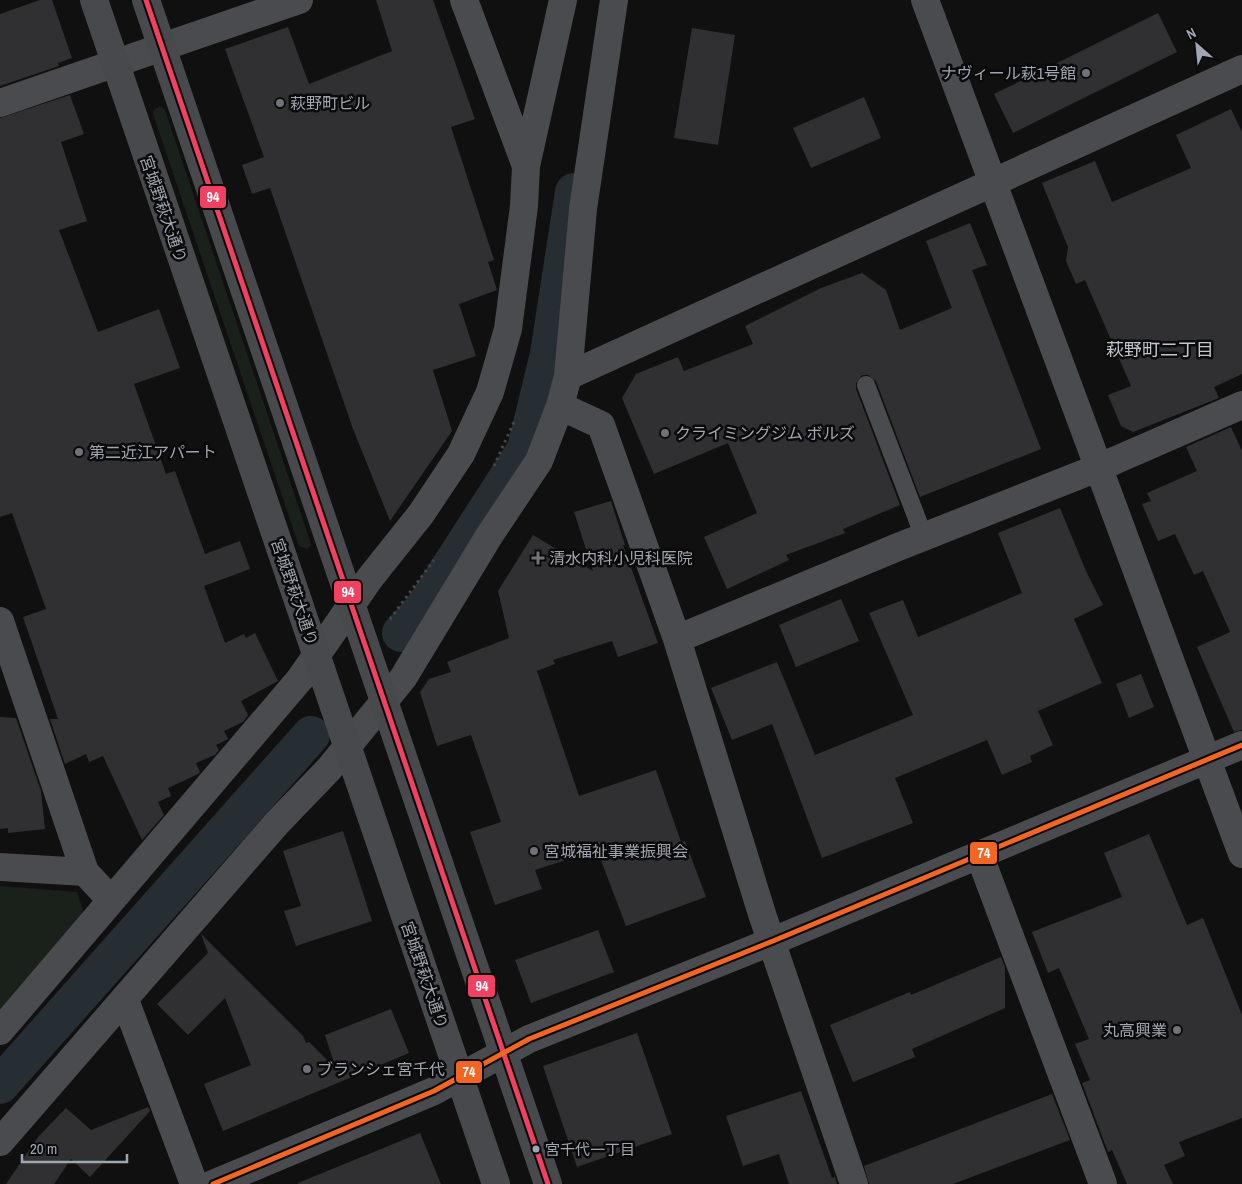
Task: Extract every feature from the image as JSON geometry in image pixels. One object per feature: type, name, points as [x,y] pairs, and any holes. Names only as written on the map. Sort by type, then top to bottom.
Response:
[{"type":"street","name":"宮城野萩大通り","points":[[94,0],[346,747],[496,1184]]},
{"type":"street","points":[[146,0],[505,1052],[548,1184]]},
{"type":"street","points":[[0,103],[299,0]]},
{"type":"street","points":[[464,0],[526,166]]},
{"type":"street","points":[[0,1030],[300,679],[352,607],[370,578],[421,514],[461,454],[490,392],[508,329],[524,206],[526,166],[563,0]]},
{"type":"street","points":[[0,1142],[277,823],[329,769],[403,678],[489,536],[539,461],[560,406],[568,376],[582,209],[614,0]]},
{"type":"street","points":[[925,0],[994,180],[1206,761],[1242,854]]},
{"type":"street","points":[[568,376],[994,180],[1241,73]]},
{"type":"street","points":[[560,406],[601,425],[677,640],[763,917],[773,941],[854,1184]]},
{"type":"street","points":[[677,640],[924,537],[1100,468],[1242,406]]},
{"type":"street","points":[[0,621],[85,872],[110,899]]},
{"type":"street","points":[[213,1184],[434,1091],[529,1039],[773,941],[1242,745]]},
{"type":"street","points":[[979,854],[1103,1184]]},
{"type":"street","points":[[0,867],[85,872]]},
{"type":"street","points":[[125,1000],[194,1184]]},
{"type":"lane","points":[[866,386],[924,537]]},
{"type":"shaded area","points":[[160,106],[165,110],[310,541],[311,545],[307,549],[299,546],[153,114],[154,110]]},
{"type":"shaded area","points":[[0,886],[77,892],[84,914],[0,1012]]},
{"type":"building","points":[[40,0],[52,0],[72,58],[58,63],[59,66],[0,86],[0,14]]},
{"type":"building","points":[[376,0],[433,0],[475,119],[451,127],[494,260],[488,262],[497,290],[459,304],[476,356],[433,370],[452,431],[390,521],[353,429],[270,188],[252,194],[242,165],[264,157],[225,49],[288,27],[309,84],[392,51]]},
{"type":"building","name":"ナヴィール萩1号館","points":[[1158,13],[1177,52],[1013,133],[994,94]]},
{"type":"building","points":[[692,28],[735,35],[718,145],[674,138]]},
{"type":"building","points":[[70,95],[84,134],[61,142],[87,221],[59,230],[98,332],[159,309],[180,368],[134,384],[166,474],[175,471],[205,554],[240,541],[250,569],[204,586],[225,643],[244,634],[246,638],[255,633],[278,681],[241,701],[248,715],[243,722],[224,731],[228,739],[216,745],[219,750],[215,755],[196,763],[200,772],[198,774],[168,788],[171,796],[158,802],[164,815],[142,840],[103,756],[89,762],[86,754],[65,764],[50,719],[58,719],[23,617],[46,609],[12,513],[0,517],[0,118]]},
{"type":"building","points":[[864,97],[881,138],[811,168],[793,128]]},
{"type":"building","points":[[1231,109],[1242,132],[1242,374],[1214,387],[1219,398],[1133,432],[1121,426],[1108,395],[1131,386],[1085,280],[1076,284],[1066,261],[1068,247],[1042,183],[1095,161],[1112,202],[1191,168],[1176,135]]},
{"type":"building","points":[[970,223],[987,265],[972,270],[1041,449],[920,497],[876,381],[868,375],[862,375],[856,383],[856,389],[900,505],[843,529],[845,533],[786,555],[789,560],[727,589],[704,537],[757,513],[728,443],[654,474],[622,398],[636,374],[678,357],[684,371],[753,344],[745,326],[821,288],[862,273],[886,290],[900,330],[952,308],[926,241]]},
{"type":"building","points":[[1231,427],[1242,451],[1242,730],[1234,732],[1197,647],[1230,632],[1203,571],[1194,575],[1175,534],[1158,541],[1142,504],[1151,501],[1147,493],[1197,471],[1186,447]]},
{"type":"building","points":[[611,501],[625,545],[623,545],[658,643],[618,657],[612,641],[553,660],[555,664],[537,671],[579,796],[656,770],[681,842],[685,841],[706,897],[626,926],[597,850],[535,870],[542,889],[495,905],[470,832],[501,822],[471,735],[437,746],[420,692],[429,679],[451,672],[447,662],[509,638],[498,591],[533,535],[593,571],[574,512]]},
{"type":"building","points":[[1060,508],[1086,571],[1103,605],[1074,619],[1102,683],[1038,711],[1053,745],[1030,756],[1032,762],[1002,775],[987,740],[895,778],[913,823],[822,858],[772,724],[732,740],[711,688],[777,662],[815,755],[913,715],[869,613],[903,600],[918,637],[1022,593],[998,533]]},
{"type":"building","points":[[841,599],[859,641],[796,667],[779,625]]},
{"type":"building","points":[[1141,674],[1154,707],[1129,718],[1116,684]]},
{"type":"building","points":[[0,717],[16,718],[41,791],[45,829],[8,833],[8,828],[0,829]]},
{"type":"building","points":[[343,831],[372,921],[296,946],[284,911],[301,906],[283,851]]},
{"type":"building","points":[[1149,834],[1187,925],[1203,918],[1242,1015],[1242,1118],[1179,1142],[1185,1156],[1164,1165],[1173,1184],[1127,1184],[1112,1150],[1108,1152],[1082,1083],[1090,1080],[1075,1044],[1089,1039],[1059,968],[1048,973],[1032,932],[1122,897],[1104,853]]},
{"type":"building","points":[[598,930],[614,972],[531,1003],[515,960]]},
{"type":"building","points":[[201,934],[303,1036],[306,1043],[309,1042],[336,1069],[325,1035],[391,1009],[409,1053],[223,1131],[204,1084],[251,1065],[225,998],[188,1035],[157,1004],[208,953]]},
{"type":"building","points":[[1001,957],[1005,967],[1005,1008],[912,1049],[915,1057],[853,1082],[830,1025],[910,992],[911,995]]},
{"type":"building","points":[[637,1033],[672,1134],[577,1167],[543,1066]]},
{"type":"building","points":[[801,1091],[832,1178],[835,1177],[837,1184],[789,1184],[779,1154],[743,1166],[726,1116]]},
{"type":"building","points":[[1052,1094],[1070,1140],[953,1184],[869,1184],[864,1166]]},
{"type":"building","points":[[148,1107],[150,1111],[90,1177],[71,1159],[54,1184],[6,1184],[38,1137],[66,1108],[91,1130]]},
{"type":"building","points":[[420,1133],[441,1184],[298,1184],[298,1183]]},
{"type":"waterway","points":[[401,633],[425,606],[526,449],[549,354],[574,192]]},
{"type":"waterway","points":[[0,1085],[311,735]]},
{"type":"transit line","name":"94","points":[[146,0],[548,1184]]},
{"type":"transit line","name":"74","points":[[213,1184],[434,1091],[529,1039],[773,941],[1242,745]]},
{"type":"place","name":"ナヴィール萩1号館","points":[[1086,73]]},
{"type":"place","name":"萩野町ビル","points":[[280,103]]},
{"type":"place","name":"クライミングジム ボルズ","points":[[665,433]]},
{"type":"place","name":"第二近江アパート","points":[[79,452]]},
{"type":"place","name":"清水内科小児科医院","points":[[538,558]]},
{"type":"place","name":"宮城福祉事業振興会","points":[[534,851]]},
{"type":"place","name":"丸高興業","points":[[1177,1030]]},
{"type":"place","name":"ブランシェ宮千代","points":[[307,1069]]},
{"type":"place","name":"宮千代一丁目","points":[[536,1149]]},
{"type":"district","name":"萩野町二丁目","points":[[1160,349]]}]
